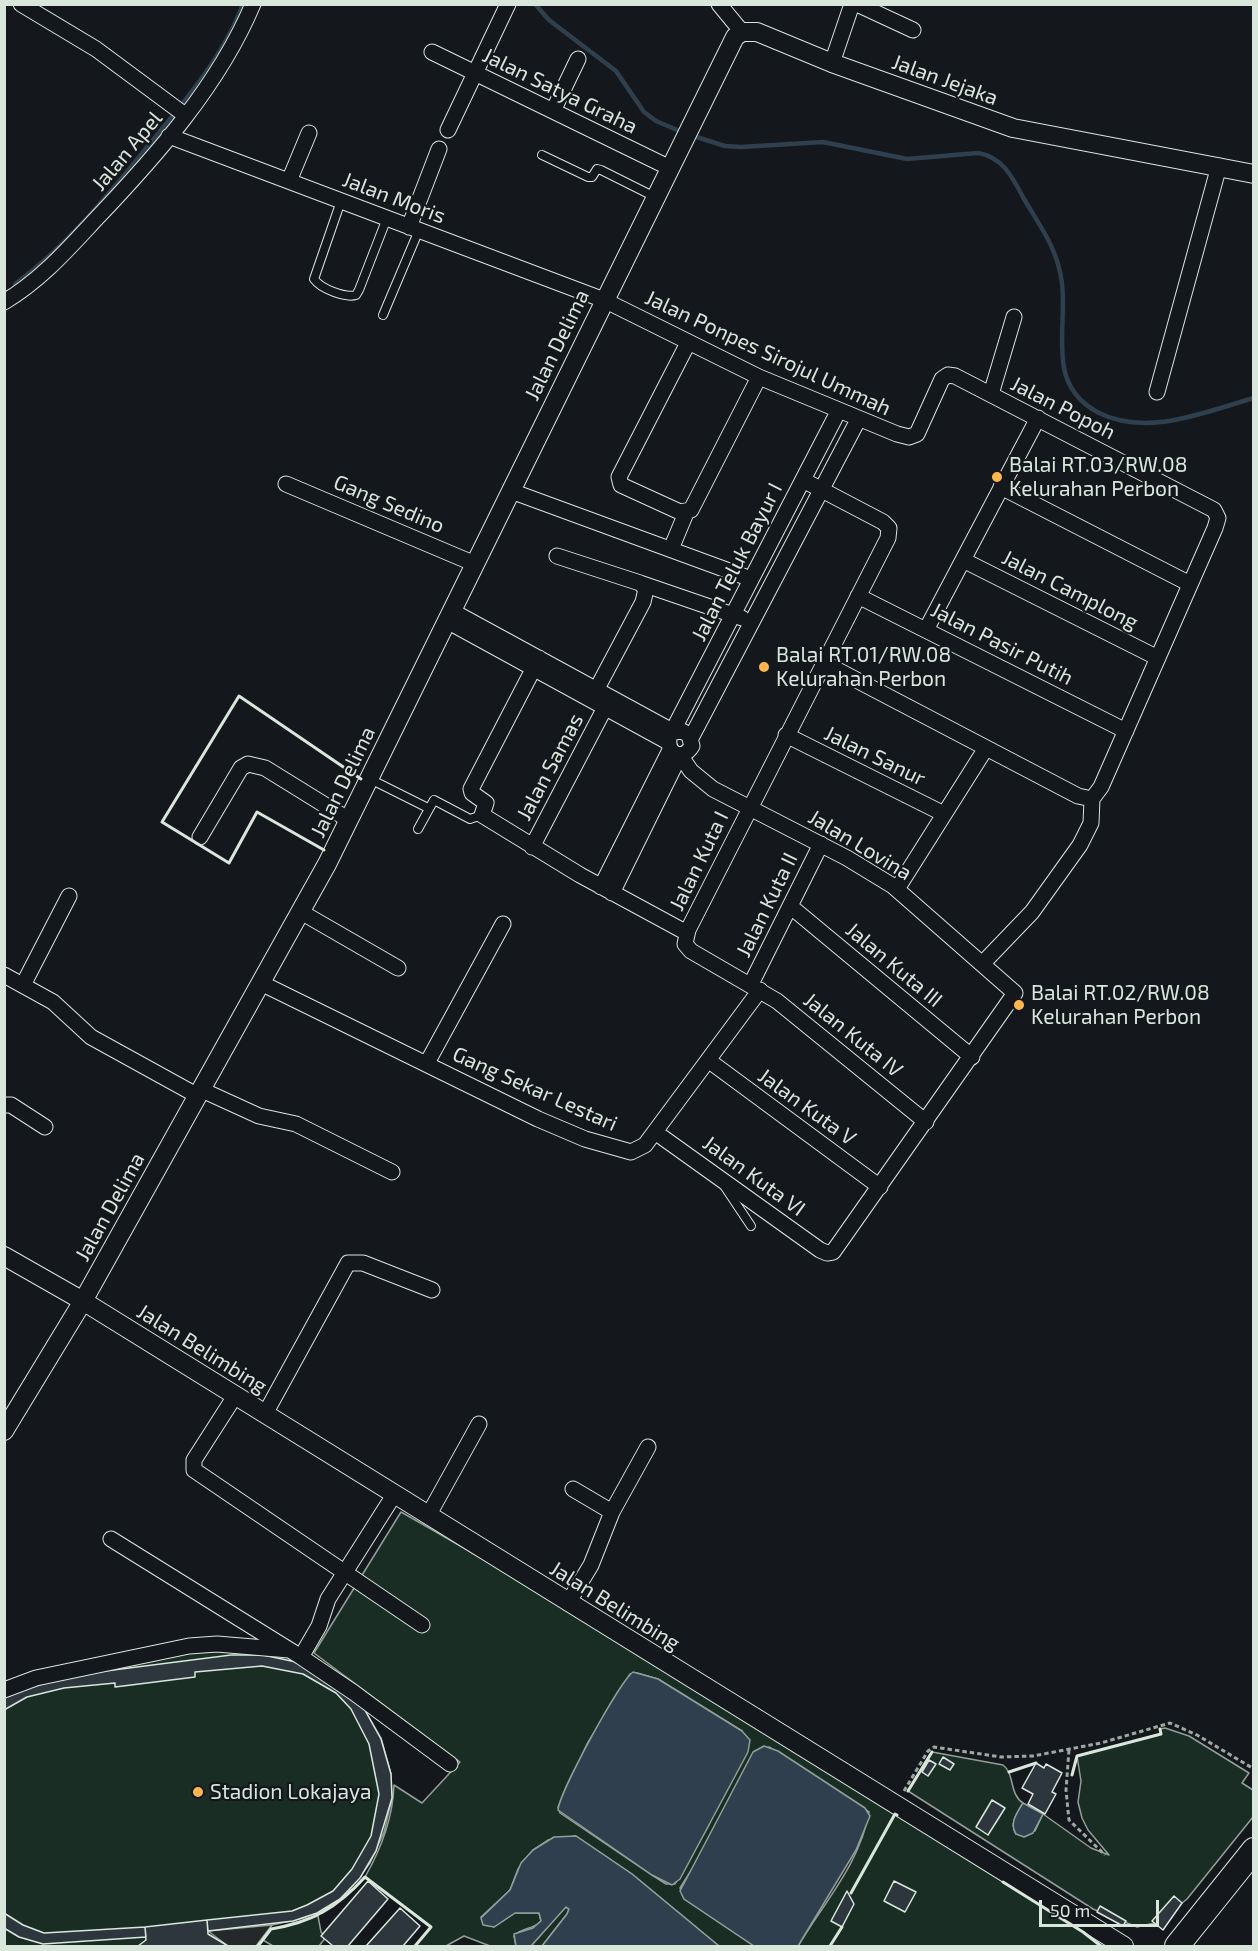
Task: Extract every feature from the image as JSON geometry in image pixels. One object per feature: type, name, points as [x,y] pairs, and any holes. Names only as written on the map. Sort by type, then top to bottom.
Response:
[{"type":"highway","points":[[1177,1947],[1254,1850]]},
{"type":"street","points":[[21,4],[73,33],[179,110]]},
{"type":"street","name":"Jalan Apel","points":[[8,294],[51,266],[169,136],[179,110],[230,52],[253,4]]},
{"type":"street","points":[[448,130],[508,4]]},
{"type":"street","points":[[719,4],[742,32]]},
{"type":"street","points":[[832,63],[852,4]]},
{"type":"street","points":[[857,4],[914,30]]},
{"type":"street","name":"Jalan Jejaka","points":[[742,32],[757,32],[832,63],[1013,128],[1254,174]]},
{"type":"street","name":"Jalan Delima","points":[[4,1431],[83,1301],[301,912],[370,779],[731,43],[742,32]]},
{"type":"street","name":"Jalan Satya Graha","points":[[432,52],[669,168]]},
{"type":"street","points":[[553,111],[578,59]]},
{"type":"street","points":[[289,181],[309,133]]},
{"type":"street","name":"Jalan Moris","points":[[169,136],[604,300]]},
{"type":"street","points":[[414,229],[439,149]]},
{"type":"street","points":[[1157,392],[1219,166]]},
{"type":"street","name":"Jalan Ponpes Sirojul Ummah","points":[[604,300],[759,377],[838,412],[904,437],[915,435],[922,427],[941,381],[951,375]]},
{"type":"street","points":[[991,394],[1014,317]]},
{"type":"street","points":[[688,343],[619,477],[621,485],[689,510]]},
{"type":"street","name":"Jalan Popoh","points":[[951,375],[1204,505],[1217,515],[1215,528],[1190,584]]},
{"type":"street","points":[[671,549],[759,377]]},
{"type":"street","name":"Jalan Teluk Bayur I","points":[[606,890],[733,613],[838,412]]},
{"type":"street","points":[[927,628],[1038,418]]},
{"type":"street","name":"Jalan Teluk Bayur I","points":[[673,745],[686,732],[691,738],[858,420]]},
{"type":"street","points":[[803,480],[821,489]]},
{"type":"street","name":"Gang Sedino","points":[[286,484],[475,564]]},
{"type":"street","points":[[983,963],[1032,912],[1080,845],[1091,823],[1092,799],[1101,787],[1190,584],[1001,487]]},
{"type":"street","name":"Jalan Kuta I","points":[[687,933],[786,735],[886,543],[889,528],[884,522],[821,489]]},
{"type":"street","points":[[511,491],[751,579]]},
{"type":"street","points":[[765,552],[783,561]]},
{"type":"street","points":[[557,556],[733,613],[750,622]]},
{"type":"street","name":"Jalan Camplong","points":[[963,560],[1158,658]]},
{"type":"street","points":[[594,694],[645,598],[646,589],[640,583]]},
{"type":"street","name":"Jalan Pasir Putih","points":[[858,596],[927,628],[1126,731]]},
{"type":"street","points":[[450,616],[608,702],[673,745]]},
{"type":"street","points":[[536,663],[471,789],[472,793],[486,803],[482,815],[606,890],[687,933]]},
{"type":"street","points":[[824,663],[1078,796],[1092,799]]},
{"type":"street","name":"Jalan Samas","points":[[532,847],[608,702]]},
{"type":"street","name":"Jalan Sanur","points":[[786,735],[944,814]]},
{"type":"street","name":"Jalan Lovina","points":[[673,745],[691,771],[705,783],[820,844],[897,889],[1015,990],[1014,996],[972,1057]]},
{"type":"street","points":[[897,889],[986,748]]},
{"type":"street","points":[[200,837],[241,768],[248,764],[264,768],[349,820]]},
{"type":"street","name":"Jalan Kuta II","points":[[655,1132],[708,1060],[756,987],[790,906],[820,844]]},
{"type":"street","points":[[23,985],[69,896]]},
{"type":"street","name":"Jalan Kuta III","points":[[790,906],[972,1057]]},
{"type":"street","points":[[301,912],[398,968]]},
{"type":"street","name":"Gang Sekar Lestari","points":[[427,1063],[502,924]]},
{"type":"street","name":"Jalan Kuta IV","points":[[687,933],[684,941],[687,948],[756,987],[804,1021],[926,1122]]},
{"type":"street","points":[[4,975],[62,1008],[91,1037],[200,1093],[259,1116],[296,1124],[392,1172]]},
{"type":"street","name":"Gang Sekar Lestari","points":[[261,983],[538,1119],[610,1147],[635,1151],[645,1145],[655,1132]]},
{"type":"street","points":[[880,1187],[972,1057]]},
{"type":"street","name":"Jalan Kuta V","points":[[708,1060],[880,1187]]},
{"type":"street","points":[[4,1105],[11,1106],[45,1127]]},
{"type":"street","name":"Jalan Kuta VI","points":[[655,1132],[820,1250],[829,1253],[837,1248],[880,1187]]},
{"type":"street","name":"Jalan Belimbing","points":[[4,1256],[83,1301],[1124,1947]]},
{"type":"street","points":[[265,1414],[348,1263],[363,1263],[432,1290]]},
{"type":"street","points":[[235,1396],[194,1460],[194,1470],[422,1625]]},
{"type":"street","points":[[428,1516],[479,1424]]},
{"type":"street","points":[[568,1603],[591,1566],[612,1512],[648,1447]]},
{"type":"street","points":[[573,1489],[612,1512]]},
{"type":"street","points":[[296,1654],[319,1626],[328,1599],[394,1495]]},
{"type":"street","points":[[111,1539],[296,1654],[353,1692],[450,1764]]},
{"type":"street","points":[[4,1690],[36,1678],[189,1646],[217,1644],[296,1654]]},
{"type":"lane","points":[[542,155],[588,177],[592,177],[597,169],[601,170],[655,196]]},
{"type":"lane","points":[[341,201],[314,279],[320,285],[347,296],[356,295],[359,290],[387,218]]},
{"type":"lane","points":[[383,315],[414,229]]},
{"type":"lane","points":[[370,779],[428,808]]},
{"type":"lane","points":[[418,829],[432,801],[438,800],[470,819],[482,815]]},
{"type":"lane","points":[[718,1176],[751,1226]]},
{"type":"path","points":[[896,1805],[928,1751],[934,1747],[1010,1758],[1069,1750],[1170,1723],[1197,1735],[1254,1769]]},
{"type":"path","points":[[1069,1750],[1066,1790],[1069,1820],[1105,1855]]},
{"type":"green space","points":[[401,1512],[659,1665],[1083,1932],[1101,1946],[798,1946],[850,1865],[865,1830],[869,1812],[769,1747],[680,1888],[684,1899],[754,1946],[719,1946],[632,1874],[576,1836],[548,1840],[533,1850],[518,1869],[510,1890],[481,1917],[494,1927],[515,1913],[539,1913],[541,1921],[538,1924],[514,1936],[516,1946],[490,1946],[464,1936],[446,1946],[415,1946],[431,1927],[365,1877],[385,1833],[394,1785],[422,1803],[460,1762],[314,1653]],"holes":[[[637,1673],[658,1679],[742,1731],[709,1825],[675,1884],[666,1884],[652,1875],[560,1813],[558,1807],[587,1744],[630,1674]]]},
{"type":"green space","name":"Stadion Lokajaya","points":[[187,1649],[283,1652],[362,1705],[381,1738],[391,1774],[392,1798],[384,1832],[370,1863],[347,1893],[328,1907],[304,1918],[272,1925],[256,1946],[5,1946],[4,1695],[10,1691]]},
{"type":"green space","points":[[1165,1728],[1189,1736],[1249,1773],[1242,1783],[1253,1790],[1253,1817],[1187,1899],[1159,1922],[1137,1927],[1093,1909],[908,1791],[932,1752],[1003,1765],[1009,1773],[1016,1795],[1023,1803],[1016,1814],[1013,1826],[1016,1834],[1035,1831],[1043,1814],[1091,1848],[1109,1855],[1088,1830],[1082,1818],[1078,1802],[1081,1781],[1077,1756],[1161,1734],[1160,1729]]},
{"type":"green space","points":[[565,1907],[569,1909],[567,1914],[542,1946],[531,1946]]},
{"type":"green space","points":[[318,1916],[321,1932],[326,1937],[319,1946],[273,1946],[263,1940],[271,1929]]},
{"type":"shaded area","points":[[272,1925],[256,1946],[228,1946],[208,1931]]},
{"type":"water","points":[[633,1672],[658,1679],[742,1731],[750,1740],[748,1752],[680,1879],[672,1885],[652,1875],[558,1810],[568,1783],[591,1738],[616,1695]]},
{"type":"water","points":[[764,1746],[778,1751],[865,1808],[870,1816],[856,1850],[798,1946],[754,1946],[684,1899],[680,1891],[753,1752]]},
{"type":"water","points":[[1023,1803],[1043,1814],[1033,1833],[1024,1837],[1016,1834],[1013,1826]]},
{"type":"water","points":[[576,1836],[632,1874],[719,1946],[542,1946],[567,1914],[569,1909],[566,1907],[531,1946],[516,1946],[514,1934],[533,1928],[541,1921],[539,1913],[515,1913],[494,1927],[483,1925],[481,1918],[510,1890],[521,1863],[533,1850],[554,1837]]},
{"type":"building","points":[[231,1655],[263,1655],[296,1662],[362,1705],[381,1739],[391,1774],[392,1798],[376,1851],[360,1878],[340,1899],[317,1913],[293,1921],[208,1931],[207,1920],[292,1911],[307,1905],[333,1891],[352,1869],[371,1836],[379,1794],[369,1744],[351,1709],[336,1693],[303,1674],[262,1666],[195,1672],[195,1677],[115,1687],[115,1683],[64,1688],[27,1697],[4,1710],[4,1695],[74,1675]]},
{"type":"building","points":[[943,1757],[954,1764],[950,1770],[939,1764]]},
{"type":"building","points":[[929,1760],[936,1764],[928,1776],[922,1772]]},
{"type":"building","points":[[1036,1763],[1044,1768],[1046,1764],[1062,1773],[1052,1792],[1056,1794],[1045,1814],[1028,1804],[1033,1794],[1022,1788]]},
{"type":"building","points":[[992,1800],[1005,1808],[988,1835],[976,1827]]},
{"type":"building","points":[[368,1881],[388,1899],[348,1946],[333,1946],[321,1936]]},
{"type":"building","points":[[894,1881],[916,1892],[905,1912],[884,1901]]},
{"type":"building","points":[[847,1891],[854,1904],[842,1927],[831,1921]]},
{"type":"building","points":[[1174,1896],[1182,1903],[1163,1930],[1152,1921]]},
{"type":"building","points":[[1100,1906],[1126,1921],[1123,1926],[1097,1912]]},
{"type":"building","points":[[400,1908],[420,1926],[403,1946],[366,1946]]},
{"type":"building","points":[[4,1913],[23,1925],[44,1933],[145,1927],[146,1937],[43,1944],[19,1937],[4,1928]]},
{"type":"building","points":[[207,1920],[208,1934],[228,1946],[138,1946],[146,1940],[145,1927]]},
{"type":"waterway","points":[[15,284],[53,252],[88,217],[165,125],[215,59],[243,4]]},
{"type":"waterway","points":[[535,4],[549,20],[616,71],[644,112],[656,121],[682,132]]},
{"type":"waterway","points":[[690,135],[725,146],[741,147],[823,142],[907,159],[978,153],[987,155],[1001,164],[1011,176],[1053,250],[1062,280],[1064,368],[1072,389],[1086,405],[1118,420],[1137,423],[1176,420],[1254,398]]},
{"type":"wall","points":[[324,850],[257,812],[229,863],[162,822],[239,696],[361,779]]},
{"type":"wall","points":[[1072,1775],[1077,1756],[1161,1734],[1160,1729]]},
{"type":"wall","points":[[908,1791],[932,1752]]},
{"type":"wall","points":[[1009,1772],[1036,1763]]},
{"type":"wall","points":[[851,1893],[895,1814],[897,1815]]},
{"type":"wall","points":[[258,1946],[271,1929],[299,1923],[323,1912],[345,1897],[365,1877],[431,1927],[415,1946]]},
{"type":"wall","points":[[1003,1882],[1083,1932],[1101,1946]]},
{"type":"wall","points":[[830,1946],[842,1927]]},
{"type":"place","name":"Balai RT.03/RW.08 Kelurahan Perbon","points":[[997,477]]},
{"type":"place","name":"Balai RT.01/RW.08 Kelurahan Perbon","points":[[764,667]]},
{"type":"place","name":"Balai RT.02/RW.08 Kelurahan Perbon","points":[[1019,1005]]},
{"type":"place","name":"Stadion Lokajaya","points":[[198,1792]]}]
